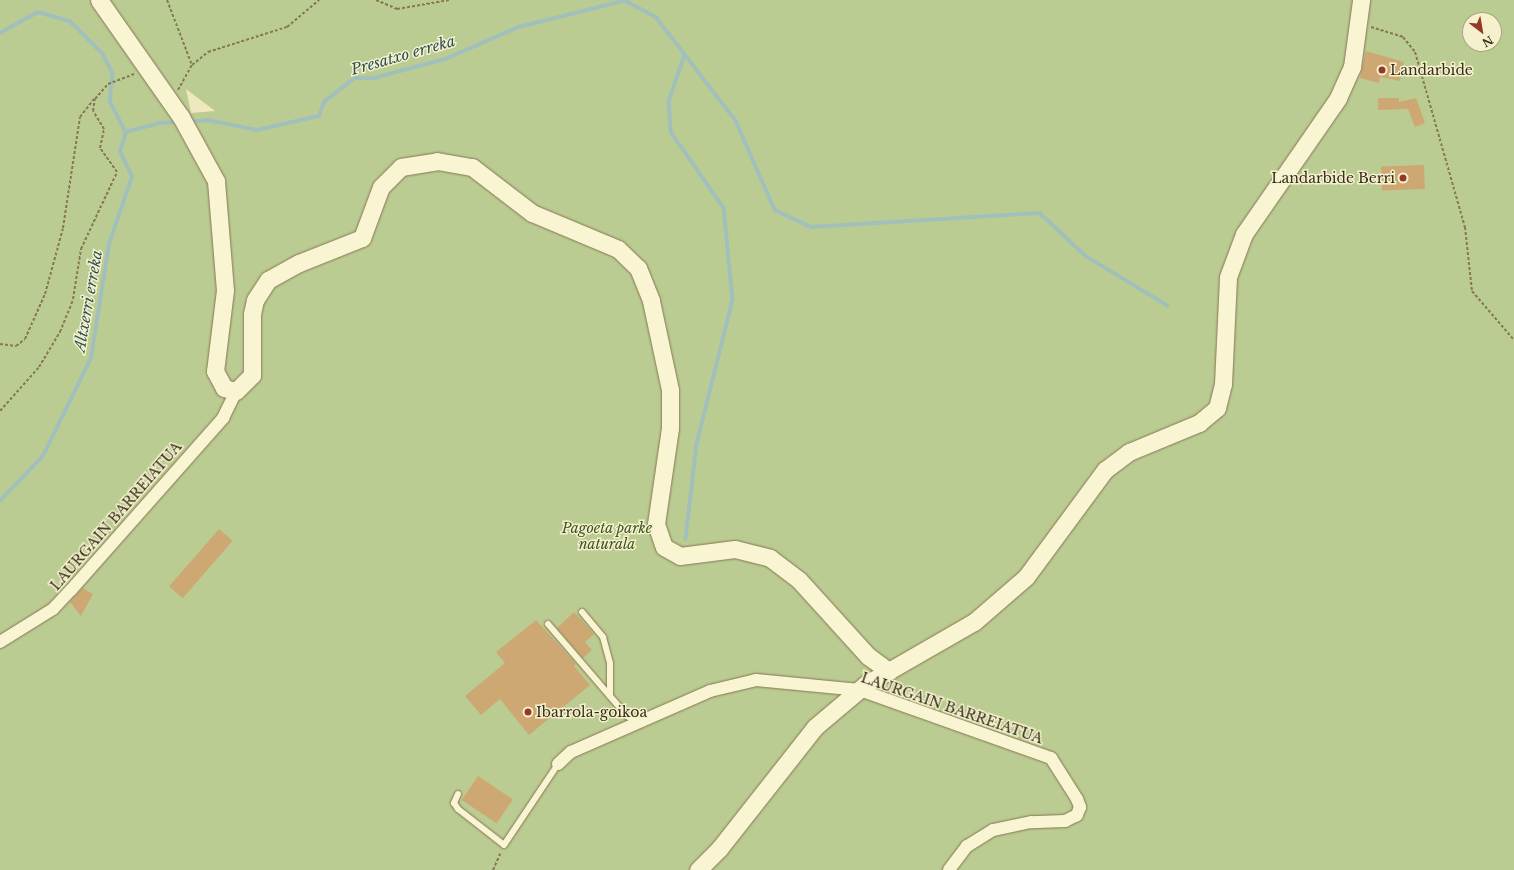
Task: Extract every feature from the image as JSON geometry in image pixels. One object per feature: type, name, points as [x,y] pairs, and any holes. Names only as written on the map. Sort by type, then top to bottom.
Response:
[{"type":"street","points":[[99,0],[143,64],[183,117],[210,167],[220,198],[224,290],[215,371],[224,388],[236,391],[252,375],[251,317],[256,300],[268,280],[299,263],[362,238],[381,187],[401,167],[437,161],[472,167],[532,213],[618,249],[638,268],[651,301],[670,390],[670,428],[656,524],[664,547],[680,556],[735,549],[770,558],[799,580],[868,656],[889,671]]},
{"type":"street","points":[[698,870],[719,849],[815,727],[860,690],[889,671],[974,622],[1026,577],[1105,470],[1129,452],[1200,423],[1217,408],[1223,384],[1231,270],[1244,234],[1338,98],[1352,67],[1361,0]]},
{"type":"street","name":"LAURGAIN BARREIATUA","points":[[0,642],[53,609],[67,595],[223,418],[236,391]]},
{"type":"street","name":"LAURGAIN BARREIATUA","points":[[558,764],[571,752],[731,684],[796,681],[860,690],[1051,758],[1077,799],[1079,811],[1065,821],[1008,826],[977,838],[949,870]]},
{"type":"lane","points":[[582,612],[603,637],[610,663],[610,696]]},
{"type":"lane","points":[[548,624],[610,696],[639,724]]},
{"type":"lane","points":[[458,794],[454,802],[458,809],[504,845],[558,764]]},
{"type":"path","points":[[167,0],[192,65],[183,117]]},
{"type":"path","points":[[192,65],[220,46],[287,27],[319,0]]},
{"type":"path","points":[[376,0],[397,10],[449,0]]},
{"type":"path","points":[[1369,26],[1403,37],[1415,52],[1465,226],[1472,291],[1514,340]]},
{"type":"path","points":[[0,344],[16,346],[25,339],[45,294],[63,228],[80,117],[108,84],[130,77],[143,64]]},
{"type":"path","points":[[0,411],[39,367],[60,332],[72,299],[81,249],[117,172],[100,148],[99,139],[104,129],[93,111],[95,99]]},
{"type":"path","points":[[493,870],[504,845]]},
{"type":"green space","name":"Pagoeta parke naturala","points":[[0,0],[1514,0],[1514,870],[0,870]],"holes":[[[186,89],[215,111],[191,113]]]},
{"type":"building","name":"Landarbide","points":[[1366,51],[1404,62],[1400,81],[1380,77],[1379,83],[1360,78]]},
{"type":"building","points":[[1378,98],[1399,98],[1399,102],[1416,98],[1425,123],[1415,127],[1408,109],[1378,110]]},
{"type":"building","name":"Landarbide Berri","points":[[1424,165],[1425,189],[1382,190],[1381,167]]},
{"type":"building","points":[[219,529],[233,541],[183,598],[169,586]]},
{"type":"building","points":[[83,588],[93,594],[81,616],[70,602]]},
{"type":"building","points":[[574,612],[594,634],[585,642],[592,650],[583,658],[557,628]]},
{"type":"building","points":[[536,620],[576,664],[574,666],[590,685],[529,735],[500,699],[481,715],[465,696],[505,663],[496,652]]},
{"type":"building","points":[[478,776],[513,799],[497,824],[462,800]]},
{"type":"waterway","name":"Presatxo erreka","points":[[190,122],[208,120],[257,130],[319,116],[324,102],[355,78],[374,78],[445,59],[519,27],[627,0]]},
{"type":"waterway","points":[[626,1],[656,17],[736,121],[775,210],[811,227],[1040,213],[1086,256],[1167,305]]},
{"type":"waterway","points":[[0,33],[38,12],[70,21],[103,54],[113,74],[110,101],[126,132]]},
{"type":"waterway","points":[[685,55],[669,102],[671,132],[724,208],[733,300],[697,444],[686,539]]},
{"type":"waterway","name":"Presatxo erreka","points":[[126,132],[159,123],[177,122]]},
{"type":"waterway","name":"Altxerri erreka","points":[[0,501],[43,456],[91,358],[109,244],[132,177],[120,151],[126,132]]},
{"type":"place","name":"Landarbide","points":[[1382,70]]},
{"type":"place","name":"Landarbide Berri","points":[[1403,178]]},
{"type":"place","name":"Ibarrola-goikoa","points":[[528,712]]}]
